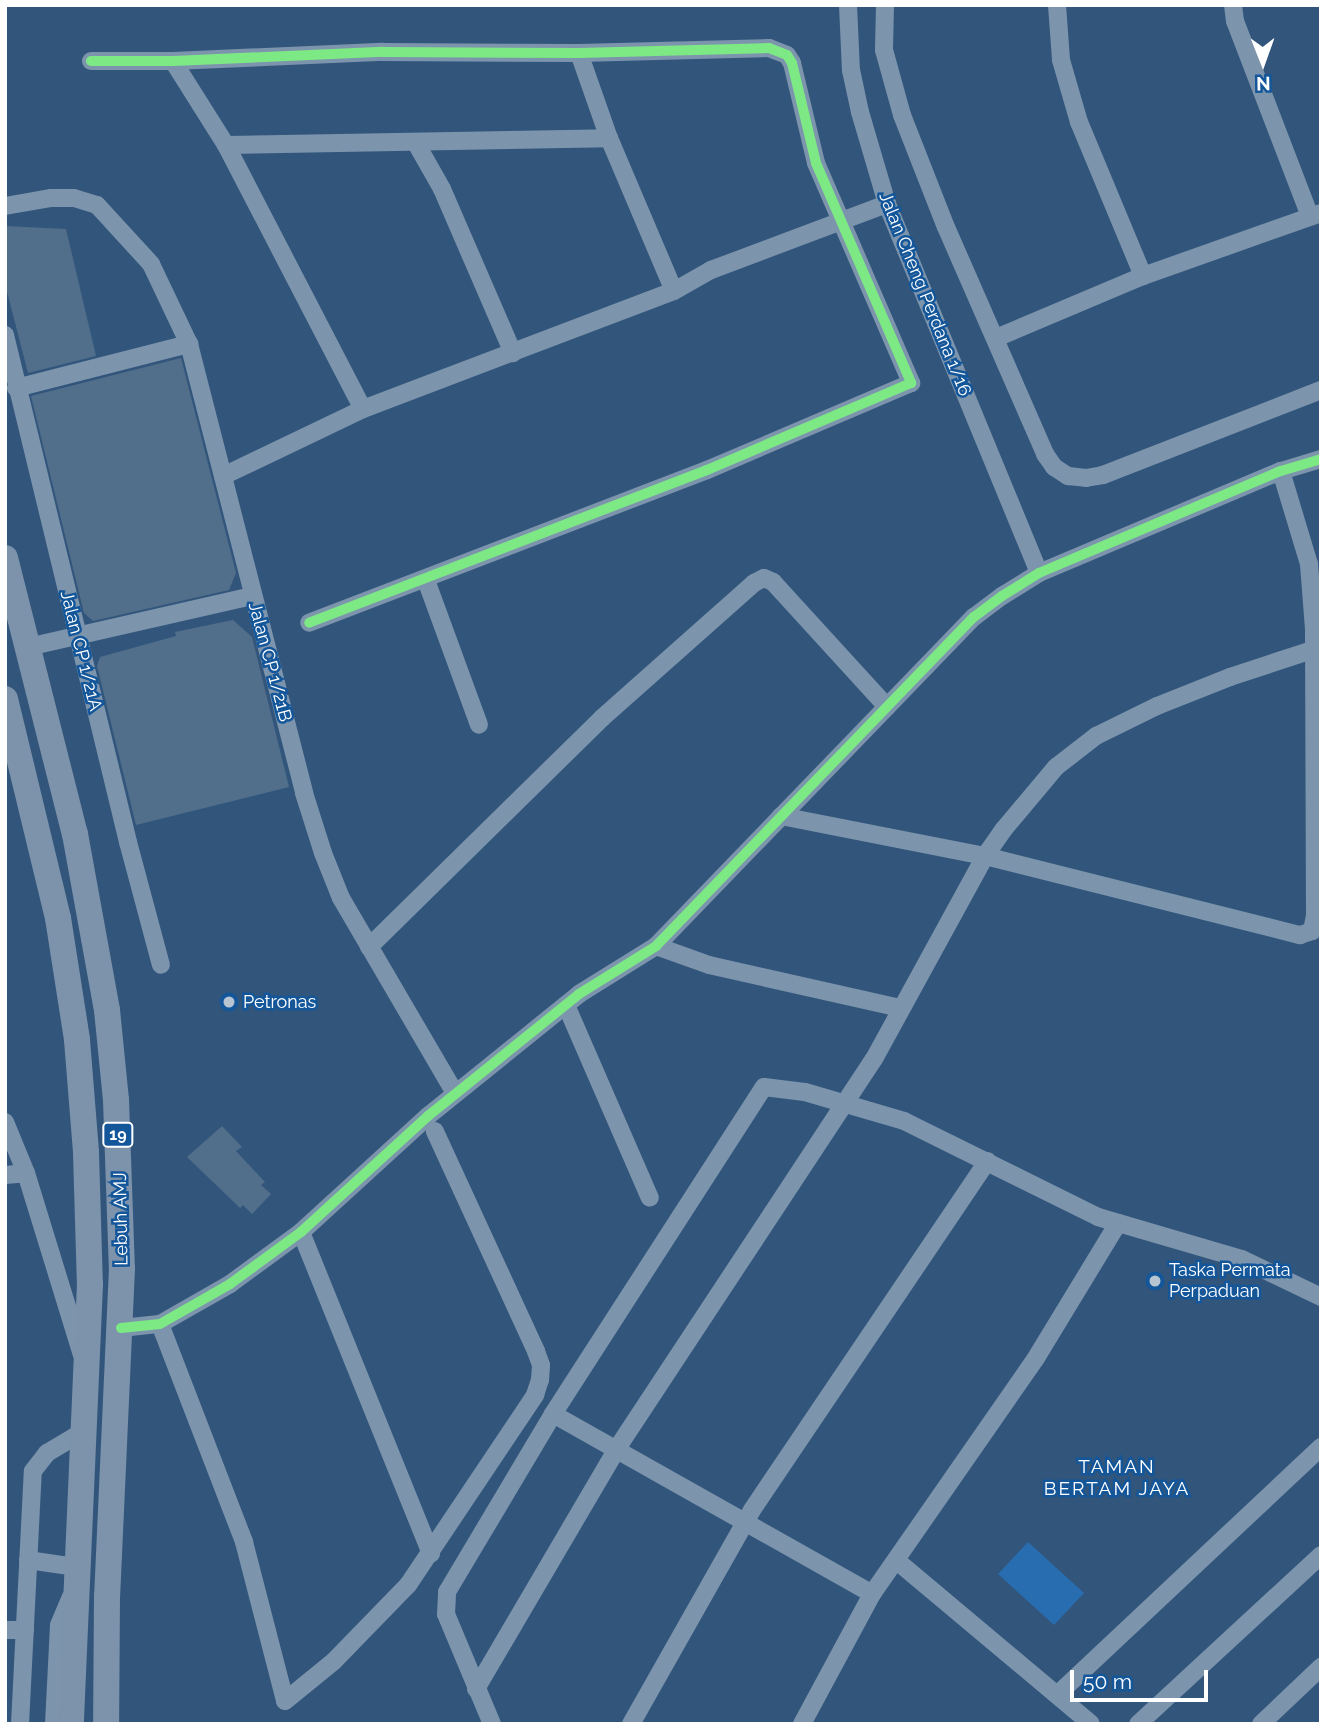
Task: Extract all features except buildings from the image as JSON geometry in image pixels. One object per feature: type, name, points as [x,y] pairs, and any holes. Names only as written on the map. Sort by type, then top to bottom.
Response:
[{"type":"highway","name":"Lebuh AMJ","points":[[5,558],[75,834],[107,1010],[120,1178],[121,1328],[107,1596],[107,1721]]},
{"type":"highway","name":"Lebuh AMJ","points":[[5,699],[52,886],[77,1040],[89,1239],[71,1724]]},
{"type":"street","name":"Jalan Cheng Perdana 1/16","points":[[848,5],[851,70],[860,112],[887,204],[1039,573]]},
{"type":"street","points":[[885,5],[884,50],[902,115],[946,227],[1045,454],[1054,467],[1068,476],[1086,478],[1103,475],[1321,390]]},
{"type":"street","points":[[1057,5],[1061,60],[1079,122],[1143,276]]},
{"type":"street","points":[[996,338],[1143,276],[1315,214],[1235,21],[1233,5]]},
{"type":"street","points":[[91,61],[173,61],[383,52],[579,53],[769,48],[788,55],[795,71],[816,163],[911,383],[707,470],[309,623]]},
{"type":"street","points":[[579,53],[609,138],[674,291]]},
{"type":"street","points":[[173,61],[226,145],[363,409]]},
{"type":"street","points":[[226,145],[609,138]]},
{"type":"street","points":[[416,143],[442,189],[513,353]]},
{"type":"street","name":"Jalan CP 1/21B","points":[[5,206],[51,198],[74,198],[97,205],[116,222],[152,264],[189,344],[304,793],[323,853],[341,898],[454,1093]]},
{"type":"street","points":[[223,477],[363,409],[674,291],[711,270],[887,204]]},
{"type":"street","name":"Jalan CP 1/21A","points":[[5,335],[161,965]]},
{"type":"street","points":[[16,388],[189,344]]},
{"type":"street","points":[[121,1328],[160,1324],[230,1284],[301,1232],[454,1093],[566,1005],[656,946],[974,617],[1039,573],[1281,471],[1321,459]]},
{"type":"street","points":[[781,816],[985,856],[1300,935],[1312,931],[1315,916],[1315,649],[1309,564],[1281,471]]},
{"type":"street","points":[[369,947],[603,719],[754,583],[764,578],[773,582],[887,707]]},
{"type":"street","points":[[426,580],[479,725]]},
{"type":"street","points":[[28,647],[78,638],[253,596]]},
{"type":"street","points":[[476,1689],[616,1450],[874,1059],[985,856],[1056,767],[1096,736],[1157,706],[1230,677],[1315,649]]},
{"type":"street","points":[[656,946],[709,965],[900,1009]]},
{"type":"street","points":[[566,1005],[650,1198]]},
{"type":"street","points":[[492,1724],[446,1614],[447,1592],[553,1414],[764,1087],[780,1087],[846,1102],[904,1121],[1098,1217],[1242,1259],[1321,1297]]},
{"type":"street","points":[[5,1122],[26,1173],[86,1371]]},
{"type":"street","points":[[160,1324],[244,1542],[285,1701],[357,1639],[408,1585],[535,1395],[541,1365],[435,1131]]},
{"type":"street","points":[[631,1724],[745,1523],[987,1161]]},
{"type":"street","points":[[5,1175],[26,1173]]},
{"type":"street","points":[[823,1724],[805,1717],[872,1594],[897,1562],[1036,1357],[1118,1223]]},
{"type":"street","points":[[301,1232],[431,1554]]},
{"type":"street","points":[[553,1414],[872,1594]]},
{"type":"street","points":[[20,1724],[33,1471],[47,1453],[83,1431]]},
{"type":"street","points":[[1058,1695],[1321,1447]]},
{"type":"street","points":[[1138,1724],[1321,1555]]},
{"type":"street","points":[[28,1560],[76,1577],[59,1625],[54,1724]]},
{"type":"street","points":[[897,1562],[1091,1724]]},
{"type":"street","points":[[5,1630],[24,1630]]},
{"type":"street","points":[[1261,1724],[1321,1667]]},
{"type":"shaded area","points":[[1028,1542],[1084,1593],[1054,1625],[998,1574]]},
{"type":"cycle path","points":[[91,61],[173,61],[383,52],[579,53],[769,48],[787,55],[792,63],[816,163],[911,383],[707,470],[309,623]]},
{"type":"cycle path","points":[[121,1328],[160,1324],[230,1284],[301,1232],[428,1116],[579,994],[656,946],[974,617],[1002,596],[1039,573],[1281,471],[1321,459]]},
{"type":"place","name":"Petronas","points":[[229,1002]]},
{"type":"place","name":"Taska Permata Perpaduan","points":[[1155,1281]]},
{"type":"district","name":"TAMAN BERTAM JAYA","points":[[1117,1478]]}]
